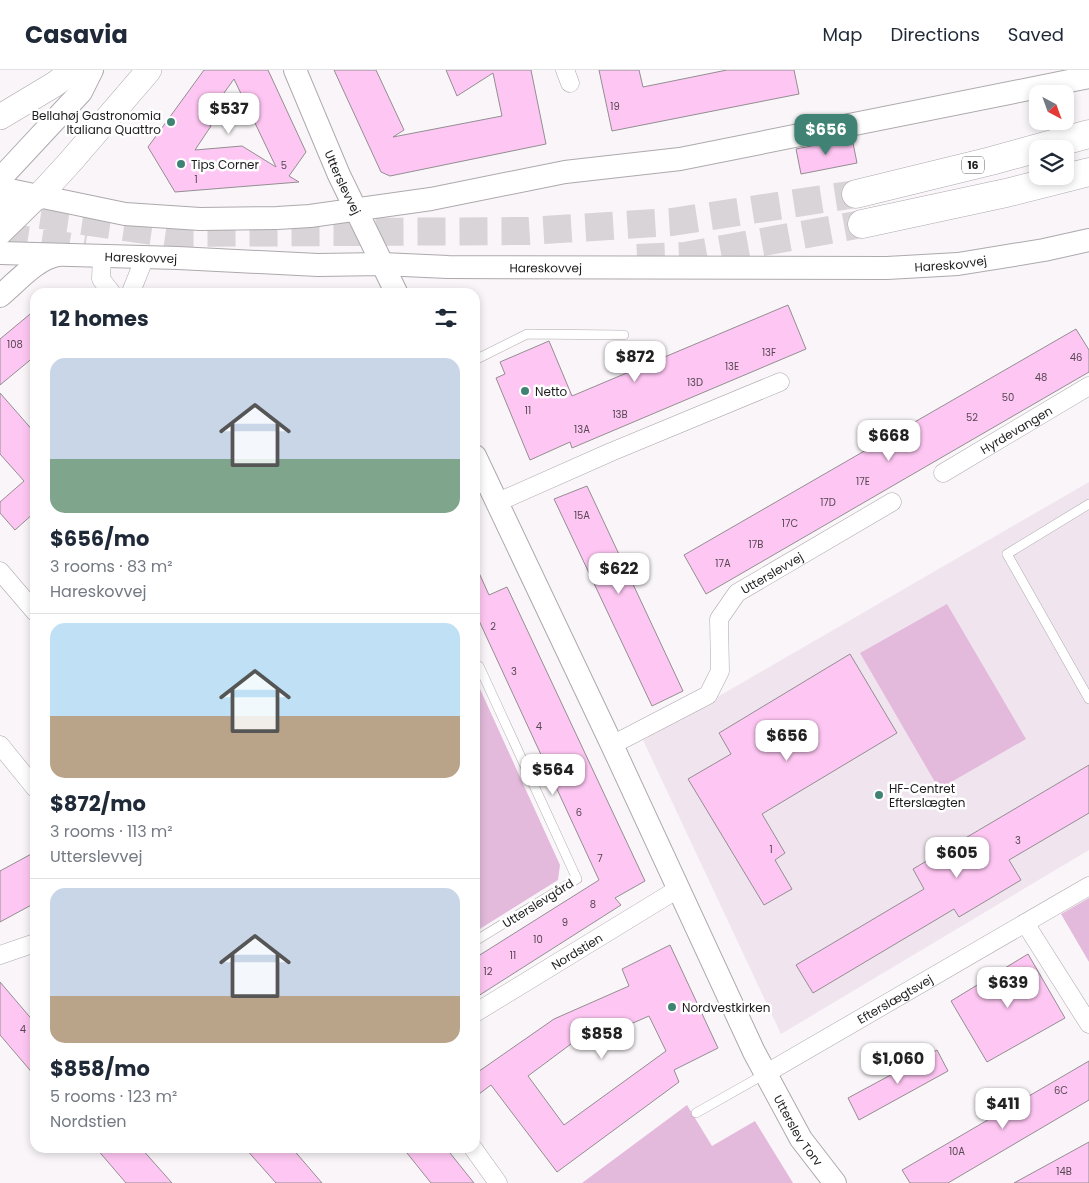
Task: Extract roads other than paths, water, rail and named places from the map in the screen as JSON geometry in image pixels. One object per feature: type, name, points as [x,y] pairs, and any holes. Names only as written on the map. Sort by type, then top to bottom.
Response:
[{"type":"main road","points":[[0,116],[55,84],[74,70]]},
{"type":"main road","points":[[0,207],[38,197],[149,70]]},
{"type":"main road","name":"16","points":[[856,194],[1089,134]]},
{"type":"main road","points":[[862,224],[1006,193],[1089,172]]},
{"type":"street","points":[[0,179],[81,92],[92,70]]},
{"type":"street","name":"Utterslevvej","points":[[295,70],[355,210],[394,288]]},
{"type":"street","points":[[0,188],[125,214],[194,219],[277,218],[355,210],[431,199],[565,172],[680,159],[1089,77]]},
{"type":"street","points":[[0,234],[38,197]]},
{"type":"street","name":"Hareskovvej","points":[[0,252],[318,266],[382,264],[458,267],[888,268],[958,264],[1044,250],[1089,240]]},
{"type":"street","points":[[0,296],[39,264],[64,254]]},
{"type":"street","points":[[102,256],[101,278],[108,288]]},
{"type":"street","points":[[133,288],[145,257]]},
{"type":"street","points":[[498,502],[611,452],[780,382]]},
{"type":"street","name":"Hyrdevangen","points":[[943,473],[1089,386]]},
{"type":"street","points":[[480,466],[765,1074]]},
{"type":"street","name":"Utterslevvej","points":[[612,745],[708,695],[720,670],[719,619],[736,593],[892,502]]},
{"type":"street","points":[[0,571],[30,606]]},
{"type":"street","points":[[0,746],[30,782]]},
{"type":"street","name":"Efterslægtsvej","points":[[765,1074],[1089,886]]},
{"type":"street","name":"Nordstien","points":[[480,1010],[678,889]]},
{"type":"street","points":[[1026,923],[1089,1024]]},
{"type":"street","points":[[0,956],[30,945]]},
{"type":"street","name":"Utterslev Torv","points":[[765,1074],[802,1139],[835,1183]]},
{"type":"street","points":[[477,1153],[498,1183]]},
{"type":"lane","points":[[480,358],[527,334],[624,335]]},
{"type":"lane","points":[[1089,504],[1007,554],[1089,699]]},
{"type":"lane","name":"Utterslevgård","points":[[480,668],[577,879],[480,939]]},
{"type":"lane","points":[[696,1113],[765,1074]]},
{"type":"tunnel","points":[[0,206],[13,211],[167,233],[528,231],[672,222],[856,194]]},
{"type":"tunnel","points":[[637,258],[685,256],[862,224]]},
{"type":"tunnel","points":[[0,236],[85,249]]},
{"type":"place","name":"Bellahøj Gastronomia Italiana Quattro","points":[[171,122]]},
{"type":"place","name":"Tips Corner","points":[[181,164]]},
{"type":"place","name":"Netto","points":[[525,391]]},
{"type":"place","name":"HF-Centret Efterslægten","points":[[879,795]]},
{"type":"place","name":"Nordvestkirken","points":[[672,1007]]}]
